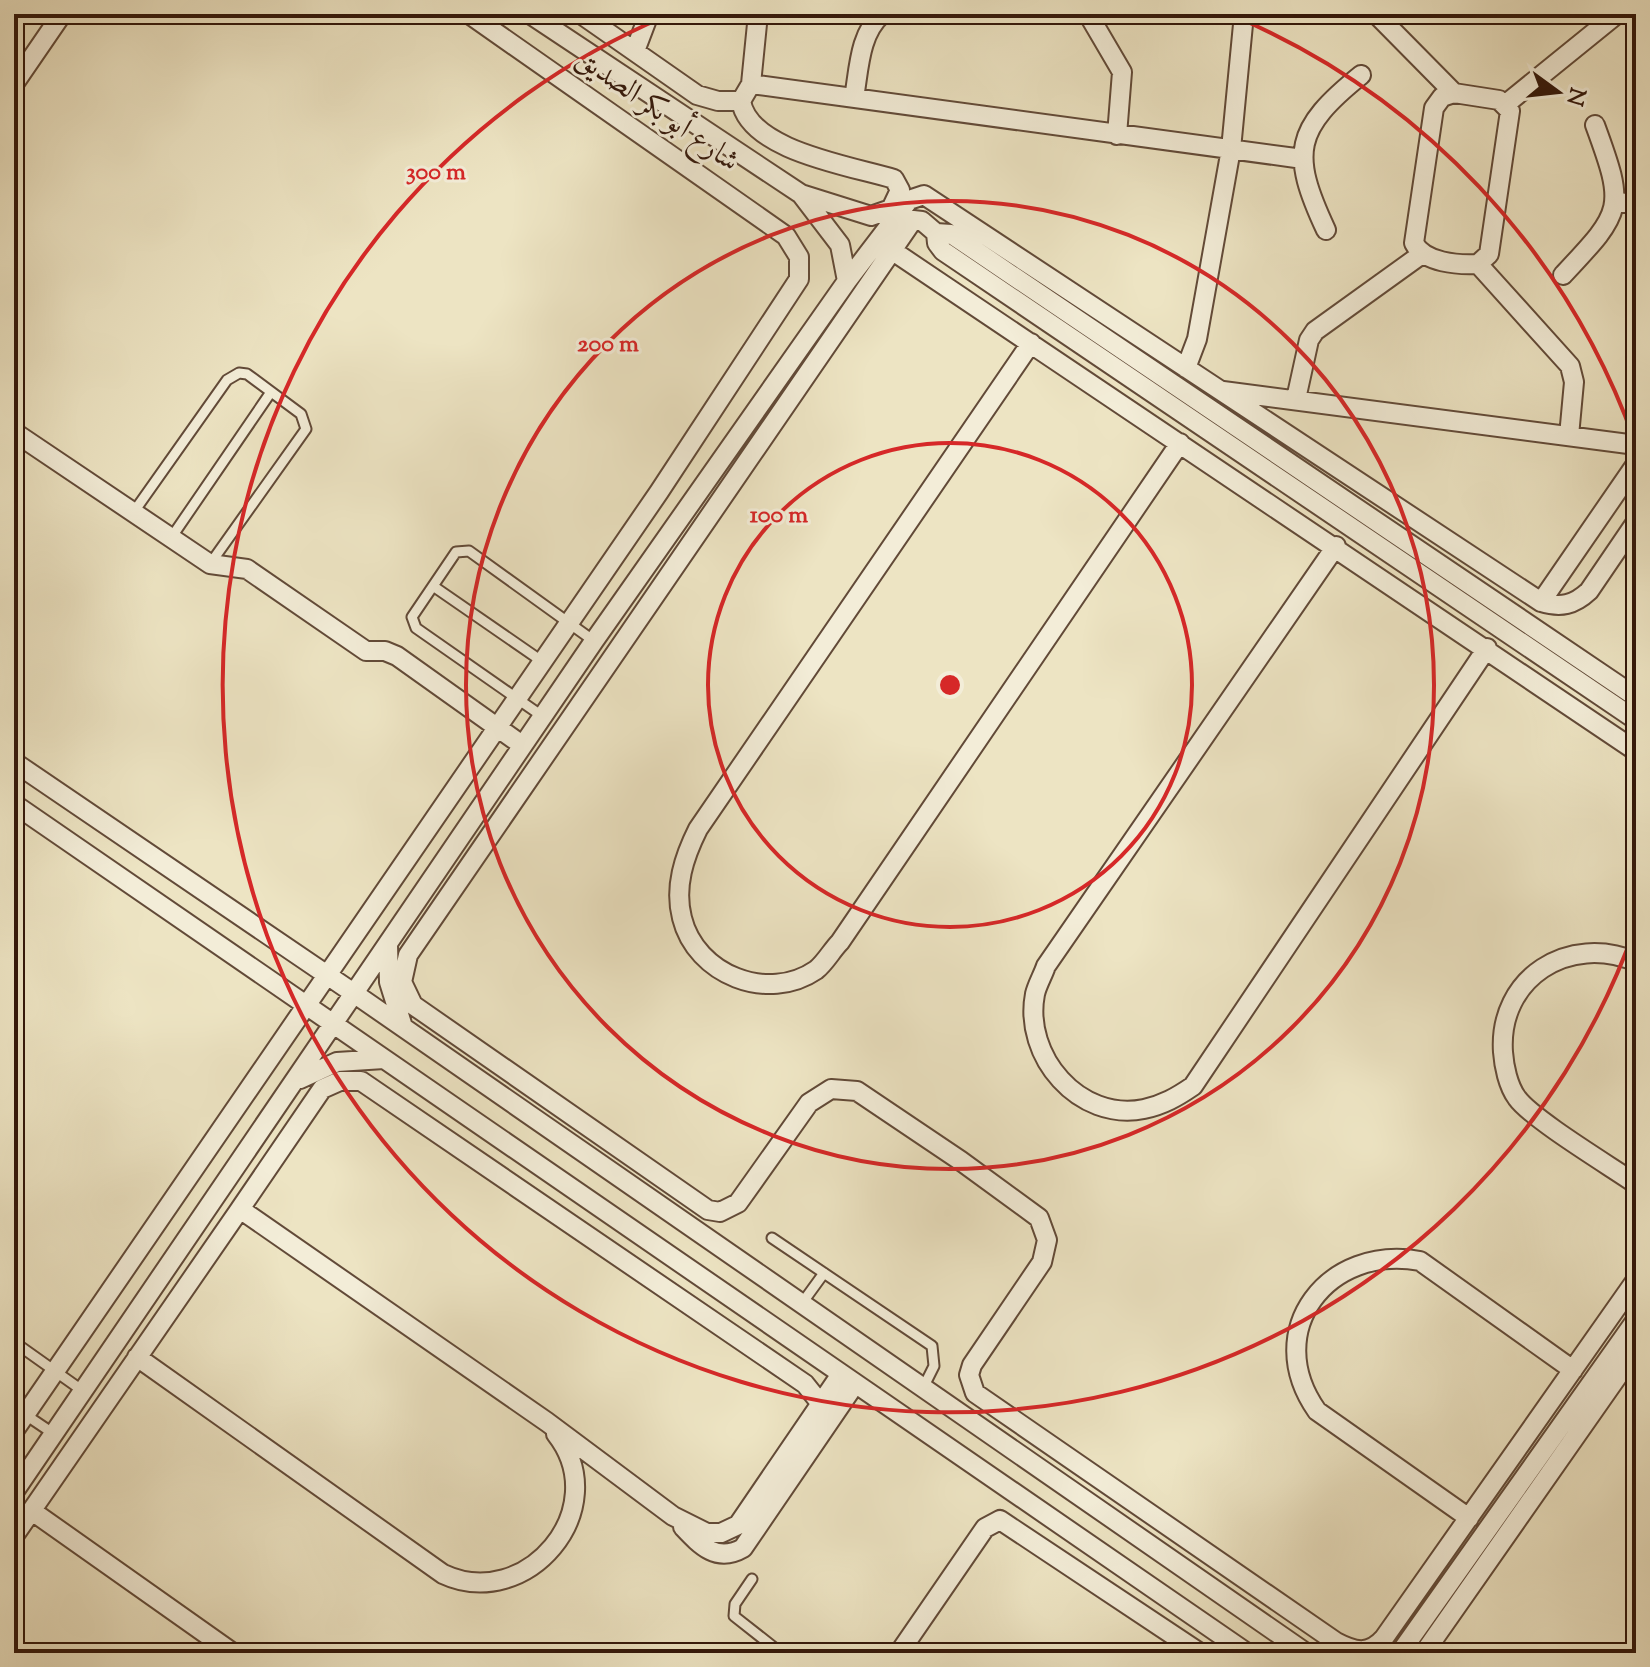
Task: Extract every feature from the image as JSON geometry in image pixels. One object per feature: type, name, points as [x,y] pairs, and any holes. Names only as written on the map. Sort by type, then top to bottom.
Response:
[{"type":"street","name":"شارع أبو بكر الصديق","points":[[469,14],[786,236],[794,246],[800,266],[793,292],[710,416]]},
{"type":"street","points":[[530,14],[801,194],[830,227],[840,245],[847,281]]},
{"type":"street","points":[[581,14],[697,95],[718,101],[741,101]]},
{"type":"street","points":[[635,51],[649,14]]},
{"type":"street","points":[[758,14],[751,84],[741,101],[749,124],[761,134],[802,152],[894,179],[900,190],[891,209],[871,216],[801,194]]},
{"type":"street","points":[[854,98],[865,38],[873,22],[882,14]]},
{"type":"street","points":[[1088,14],[1122,72],[1117,135]]},
{"type":"street","points":[[1186,368],[1197,339],[1231,149],[1244,14]]},
{"type":"street","points":[[1376,14],[1454,93]]},
{"type":"street","points":[[1506,104],[1617,14]]},
{"type":"street","points":[[14,84],[57,16]]},
{"type":"street","points":[[1326,230],[1305,183],[1303,159],[1308,131],[1322,109],[1361,75]]},
{"type":"street","points":[[751,84],[1303,159]]},
{"type":"street","points":[[1478,264],[1489,254],[1510,111],[1506,104],[1454,93],[1442,97],[1434,108],[1414,243],[1422,254],[1478,264],[1570,366],[1574,382],[1569,436]]},
{"type":"street","points":[[1563,275],[1598,241],[1609,222],[1615,201],[1614,176],[1595,125]]},
{"type":"street","points":[[14,1492],[542,716],[847,281],[909,200],[924,195],[1541,602],[1567,605],[1579,600],[1636,522]]},
{"type":"street","points":[[1615,201],[1636,205]]},
{"type":"street","points":[[953,1410],[970,1385],[972,1365],[1042,1262],[1047,1240],[1039,1218],[857,1091],[831,1089],[809,1103],[738,1203],[720,1212],[708,1210],[413,1005],[402,982],[408,955],[890,249],[913,220],[922,221],[936,233],[951,234],[1636,720]]},
{"type":"street","points":[[936,233],[937,243],[943,251],[1131,378],[1636,697]]},
{"type":"street","points":[[890,249],[1118,399],[1636,751]]},
{"type":"street","points":[[1296,399],[1309,340],[1315,331],[1422,254]]},
{"type":"street","points":[[1031,343],[698,829],[682,868],[679,896],[682,920],[692,942],[707,960],[726,974],[749,983],[773,984],[796,980],[817,969],[840,942],[1180,443]]},
{"type":"street","points":[[1118,399],[1131,378]]},
{"type":"street","points":[[1221,391],[1636,445]]},
{"type":"street","points":[[14,1431],[19,1411],[55,1371],[710,416],[739,434]]},
{"type":"street","points":[[14,432],[210,564],[247,569],[366,651],[385,651],[397,656],[522,745]]},
{"type":"street","points":[[1541,602],[1636,464]]},
{"type":"street","points":[[1336,546],[1046,966],[1035,994],[1034,1025],[1042,1054],[1058,1079],[1082,1098],[1110,1109],[1141,1110],[1170,1102],[1193,1086],[1487,648]]},
{"type":"street","points":[[1538,684],[1553,664]]},
{"type":"street","points":[[14,762],[328,975],[922,1390],[1306,1653]]},
{"type":"street","points":[[14,804],[1247,1653]]},
{"type":"street","points":[[146,894],[164,865]]},
{"type":"street","points":[[388,945],[389,982],[403,1027]]},
{"type":"street","points":[[1636,962],[1595,954],[1562,958],[1547,966],[1522,984],[1513,997],[1503,1027],[1502,1043],[1504,1061],[1517,1098],[1636,1184]]},
{"type":"street","points":[[280,985],[300,956]]},
{"type":"street","points":[[294,1083],[337,1062],[384,1059]]},
{"type":"street","points":[[14,1536],[322,1089],[340,1081],[361,1081],[805,1384],[821,1404]]},
{"type":"street","points":[[169,1203],[196,1223]]},
{"type":"street","points":[[240,1209],[547,1422],[673,1516],[712,1553],[729,1554],[743,1548],[848,1379]]},
{"type":"street","points":[[1469,1518],[1317,1411],[1309,1399],[1296,1356],[1302,1318],[1312,1298],[1328,1281],[1371,1260],[1396,1257],[1420,1261],[1573,1370]]},
{"type":"street","points":[[970,1385],[975,1393],[996,1408],[1336,1642],[1356,1652],[1367,1651],[1384,1638],[1636,1280]]},
{"type":"street","points":[[767,1324],[794,1301]]},
{"type":"street","points":[[1424,1653],[1543,1455],[1636,1320]]},
{"type":"street","points":[[1400,1653],[1480,1560],[1636,1350]]},
{"type":"street","points":[[137,1357],[443,1574],[467,1582],[493,1583],[513,1578],[548,1555],[561,1538],[572,1509],[574,1478],[560,1438],[547,1422]]},
{"type":"street","points":[[673,1516],[714,1534],[738,1525],[821,1404],[848,1379]]},
{"type":"street","points":[[1523,1440],[1543,1455]]},
{"type":"street","points":[[32,1511],[233,1653]]},
{"type":"street","points":[[899,1653],[989,1523],[1000,1520],[1200,1653]]},
{"type":"lane","points":[[133,513],[232,375],[247,374],[301,414],[306,429],[210,564]]},
{"type":"lane","points":[[171,538],[271,392]]},
{"type":"lane","points":[[542,716],[412,623],[412,617],[456,552],[462,549],[594,641]]},
{"type":"lane","points":[[433,586],[543,662]]},
{"type":"lane","points":[[772,1238],[932,1346],[934,1366],[922,1390]]},
{"type":"lane","points":[[794,1301],[824,1273]]},
{"type":"lane","points":[[14,1342],[83,1391]]},
{"type":"lane","points":[[19,1411],[54,1434]]},
{"type":"lane","points":[[752,1579],[735,1604],[734,1616],[781,1653]]}]
